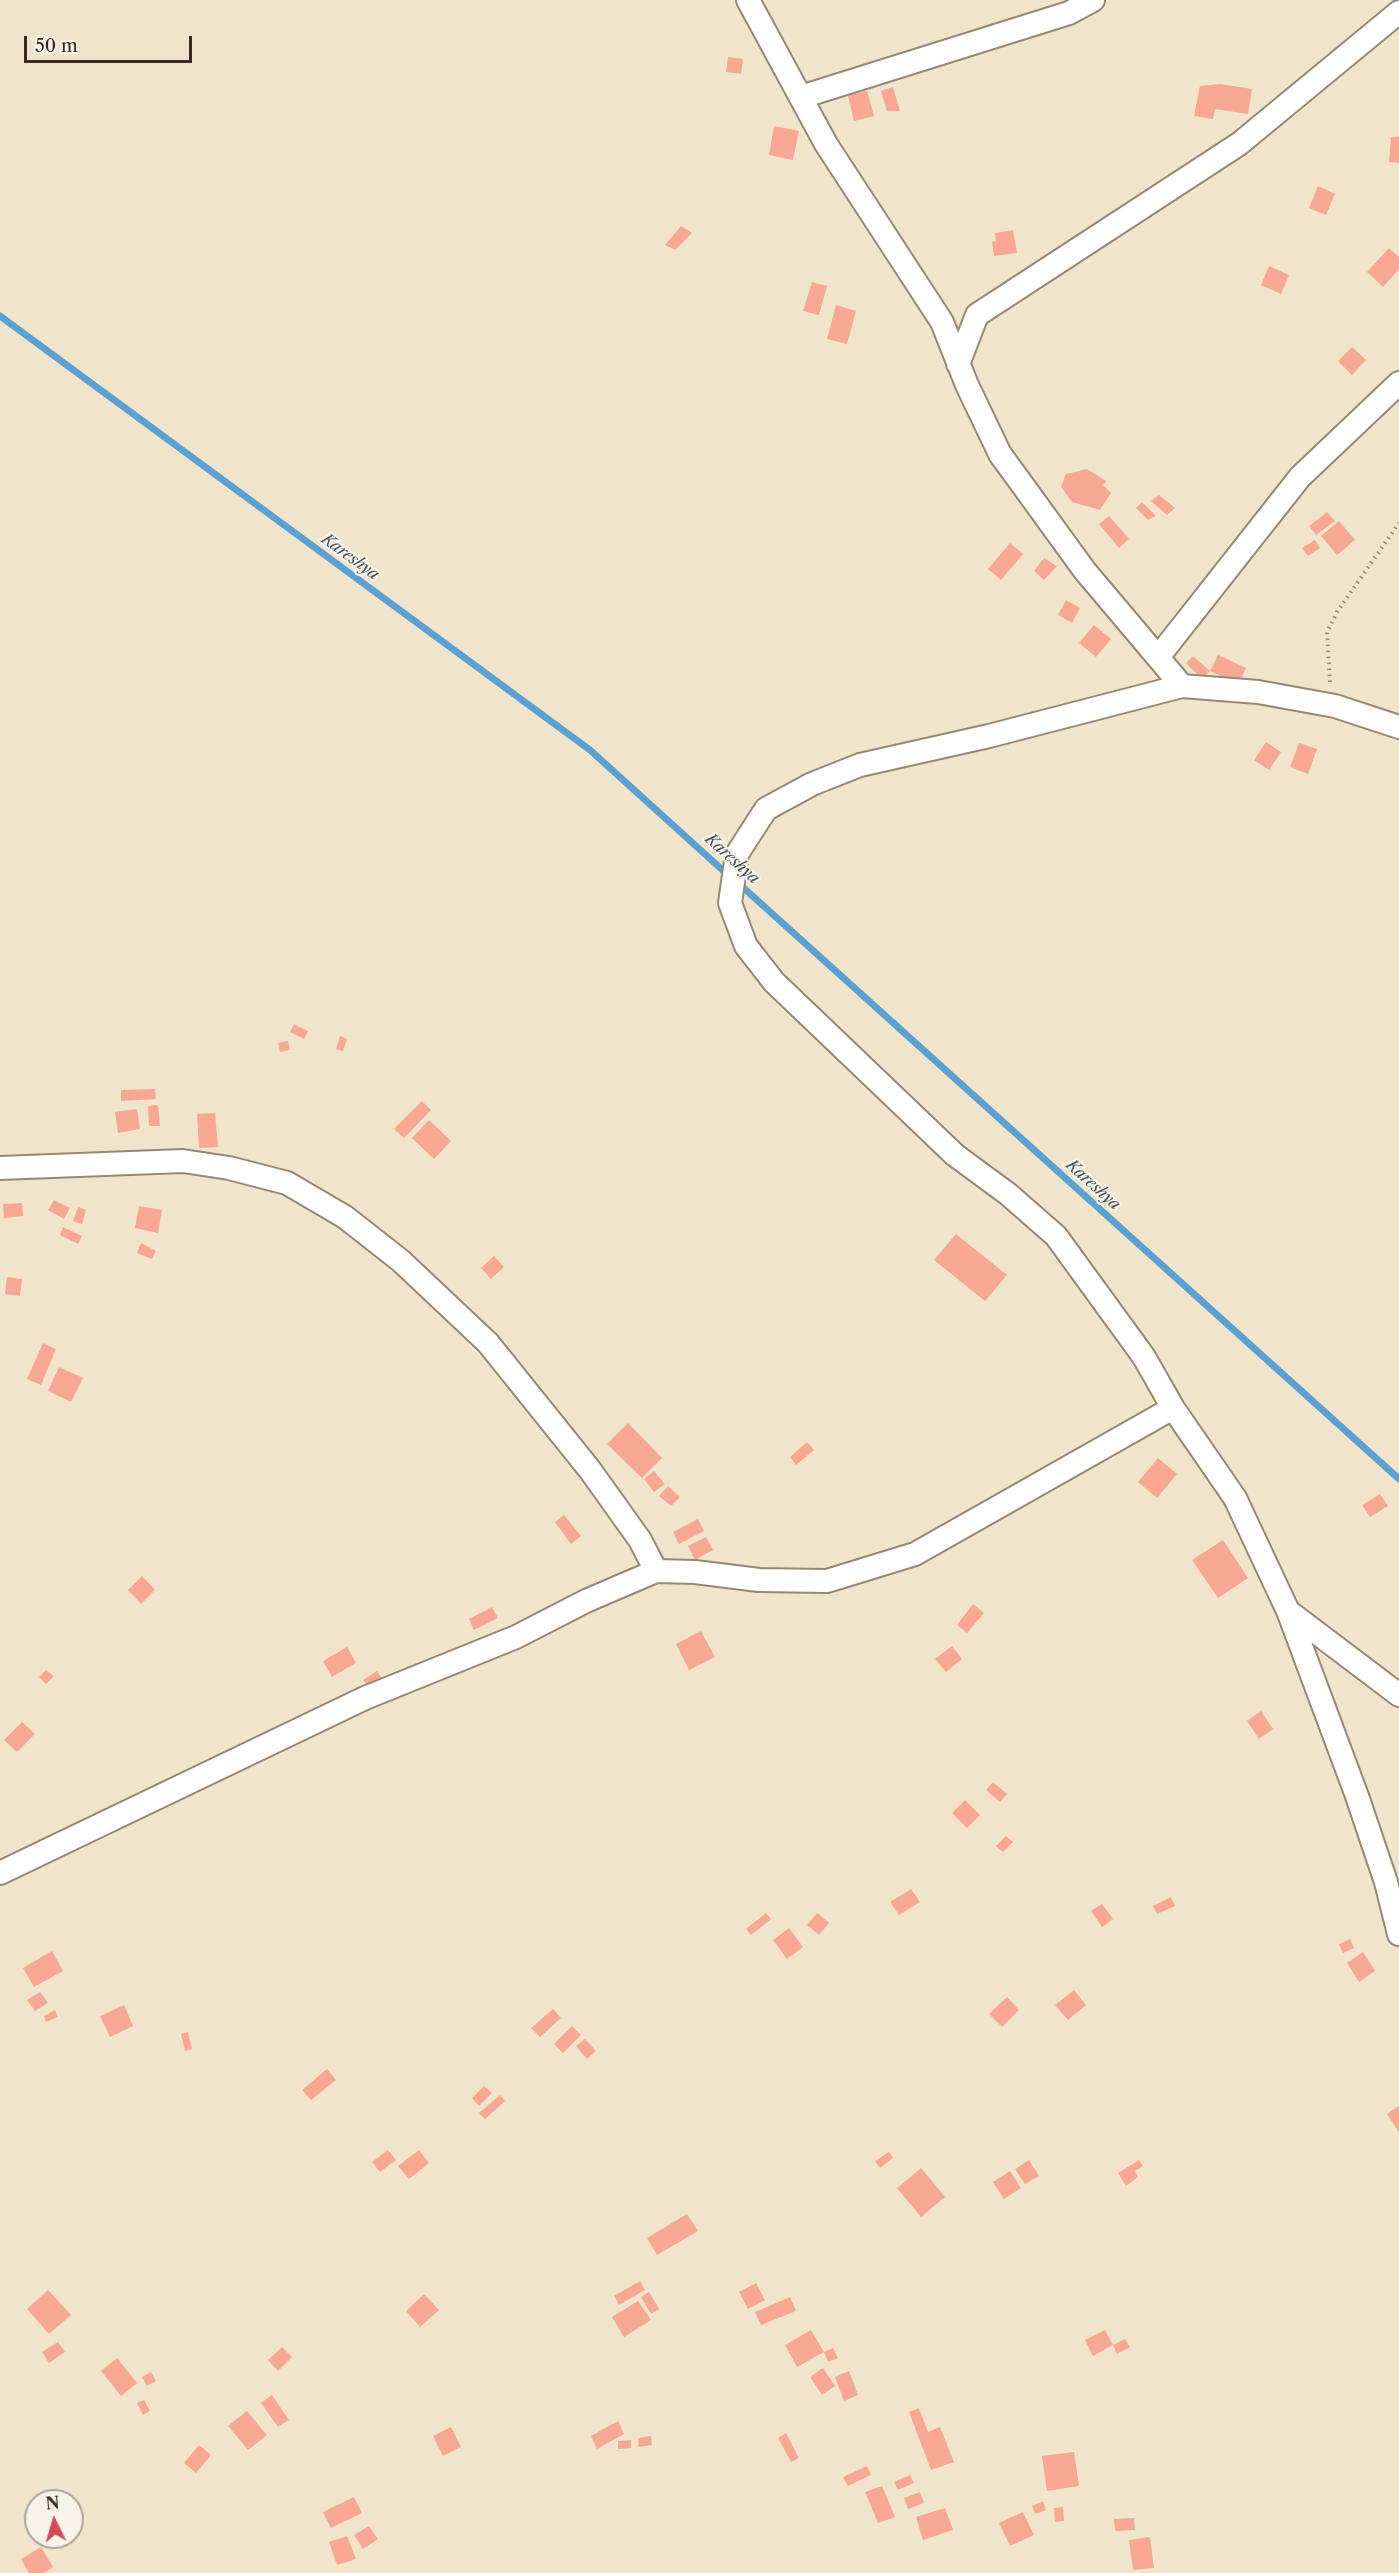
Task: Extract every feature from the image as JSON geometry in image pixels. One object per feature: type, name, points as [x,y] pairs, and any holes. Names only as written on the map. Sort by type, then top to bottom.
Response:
[{"type":"street","points":[[748,0],[826,144],[942,322],[958,364],[1000,454],[1085,571],[1182,686]]},
{"type":"street","points":[[801,97],[1069,13],[1093,0]]},
{"type":"street","points":[[958,364],[976,315],[1239,144],[1399,12]]},
{"type":"street","points":[[1159,656],[1300,477],[1399,382]]},
{"type":"street","points":[[1399,727],[1335,706],[1258,692],[1182,686],[989,736],[860,765],[812,784],[766,809],[737,854],[730,903],[746,946],[774,982],[955,1155],[1008,1194],[1056,1236],[1144,1357],[1173,1408],[1235,1498],[1288,1611],[1357,1796],[1386,1882],[1399,1934]]},
{"type":"street","points":[[0,1168],[183,1161],[230,1168],[287,1183],[345,1217],[401,1261],[488,1343],[596,1479],[640,1540],[656,1571]]},
{"type":"street","points":[[0,1873],[365,1698],[516,1638],[586,1601],[656,1571],[695,1572],[759,1580],[826,1581],[882,1566],[915,1554],[1173,1408]]},
{"type":"street","points":[[1288,1611],[1399,1695]]},
{"type":"path","points":[[1335,706],[1329,678],[1327,632],[1336,612],[1399,523]]},
{"type":"building","points":[[728,57],[743,59],[741,74],[726,72]]},
{"type":"building","points":[[1220,84],[1252,89],[1248,114],[1215,109],[1213,119],[1194,116],[1200,86]]},
{"type":"building","points":[[893,87],[900,111],[887,111],[881,91]]},
{"type":"building","points":[[867,91],[874,116],[854,121],[848,96]]},
{"type":"building","points":[[774,126],[799,131],[793,160],[769,155]]},
{"type":"building","points":[[1391,137],[1399,137],[1399,163],[1389,162]]},
{"type":"building","points":[[1318,186],[1335,194],[1326,215],[1309,208]]},
{"type":"building","points":[[681,226],[692,233],[675,250],[665,245]]},
{"type":"building","points":[[1013,230],[1017,253],[994,256],[992,242],[996,241],[995,233]]},
{"type":"building","points":[[1389,248],[1399,257],[1399,269],[1383,287],[1367,272]]},
{"type":"building","points":[[1269,266],[1289,275],[1281,294],[1261,285]]},
{"type":"building","points":[[812,282],[827,286],[819,315],[803,311]]},
{"type":"building","points":[[836,305],[856,311],[847,344],[827,339]]},
{"type":"building","points":[[1352,347],[1366,360],[1352,375],[1338,361]]},
{"type":"building","points":[[1087,469],[1106,481],[1103,485],[1111,493],[1100,510],[1072,502],[1061,487],[1066,474]]},
{"type":"building","points":[[1159,495],[1175,508],[1167,515],[1151,501]]},
{"type":"building","points":[[1142,502],[1156,516],[1148,520],[1136,508]]},
{"type":"building","points":[[1327,512],[1335,521],[1316,535],[1309,526]]},
{"type":"building","points":[[1109,516],[1129,539],[1119,548],[1099,524]]},
{"type":"building","points":[[1339,521],[1355,540],[1337,555],[1321,536]]},
{"type":"building","points":[[1315,540],[1320,548],[1308,556],[1302,548]]},
{"type":"building","points":[[1010,543],[1023,554],[1001,580],[988,569]]},
{"type":"building","points":[[1044,558],[1057,566],[1044,580],[1034,571]]},
{"type":"building","points":[[1066,600],[1080,608],[1072,623],[1058,615]]},
{"type":"building","points":[[1094,625],[1111,639],[1096,657],[1079,643]]},
{"type":"building","points":[[1218,655],[1246,668],[1239,684],[1210,671]]},
{"type":"building","points":[[1193,656],[1210,671],[1202,679],[1186,663]]},
{"type":"building","points":[[1266,742],[1281,752],[1269,770],[1254,760]]},
{"type":"building","points":[[1299,743],[1317,749],[1308,774],[1290,767]]},
{"type":"building","points":[[294,1024],[308,1031],[304,1039],[290,1032]]},
{"type":"building","points":[[340,1036],[347,1039],[343,1051],[336,1049]]},
{"type":"building","points":[[288,1041],[290,1050],[280,1052],[278,1043]]},
{"type":"building","points":[[155,1089],[156,1099],[121,1101],[121,1090]]},
{"type":"building","points":[[422,1101],[431,1110],[404,1138],[394,1129]]},
{"type":"building","points":[[158,1105],[160,1126],[149,1126],[148,1106]]},
{"type":"building","points":[[137,1109],[140,1129],[118,1133],[115,1112]]},
{"type":"building","points":[[215,1113],[218,1147],[199,1148],[197,1114]]},
{"type":"building","points":[[429,1120],[451,1141],[434,1159],[412,1138]]},
{"type":"building","points":[[54,1200],[70,1208],[64,1219],[48,1210]]},
{"type":"building","points":[[22,1203],[23,1216],[4,1218],[3,1204]]},
{"type":"building","points":[[139,1206],[162,1210],[158,1233],[135,1228]]},
{"type":"building","points":[[78,1207],[86,1210],[82,1224],[73,1221]]},
{"type":"building","points":[[63,1227],[82,1236],[78,1244],[60,1235]]},
{"type":"building","points":[[956,1234],[1007,1275],[985,1301],[934,1260]]},
{"type":"building","points":[[141,1243],[156,1251],[152,1259],[137,1253]]},
{"type":"building","points":[[494,1256],[504,1267],[491,1279],[481,1268]]},
{"type":"building","points":[[7,1277],[22,1279],[20,1296],[5,1294]]},
{"type":"building","points":[[43,1343],[56,1349],[41,1385],[27,1379]]},
{"type":"building","points":[[59,1367],[83,1378],[71,1402],[48,1391]]},
{"type":"building","points":[[628,1423],[662,1458],[642,1478],[607,1444]]},
{"type":"building","points":[[807,1442],[814,1450],[796,1465],[790,1457]]},
{"type":"building","points":[[1158,1458],[1177,1474],[1157,1498],[1138,1482]]},
{"type":"building","points":[[654,1471],[665,1484],[654,1492],[644,1479]]},
{"type":"building","points":[[668,1486],[680,1497],[671,1506],[659,1496]]},
{"type":"building","points":[[1380,1494],[1388,1506],[1370,1517],[1362,1505]]},
{"type":"building","points":[[564,1515],[581,1536],[571,1544],[555,1522]]},
{"type":"building","points":[[698,1519],[704,1531],[679,1544],[673,1532]]},
{"type":"building","points":[[706,1537],[713,1550],[695,1560],[688,1546]]},
{"type":"building","points":[[1223,1540],[1248,1578],[1218,1598],[1192,1560]]},
{"type":"building","points":[[142,1576],[155,1590],[141,1604],[128,1590]]},
{"type":"building","points":[[973,1604],[984,1613],[967,1633],[957,1625]]},
{"type":"building","points":[[492,1607],[498,1618],[474,1630],[469,1619]]},
{"type":"building","points":[[701,1631],[715,1657],[689,1670],[676,1644]]},
{"type":"building","points":[[952,1646],[962,1659],[946,1672],[935,1659]]},
{"type":"building","points":[[347,1647],[356,1663],[332,1677],[323,1661]]},
{"type":"building","points":[[46,1670],[54,1676],[46,1684],[39,1677]]},
{"type":"building","points":[[377,1671],[383,1680],[370,1689],[363,1680]]},
{"type":"building","points":[[1261,1711],[1273,1729],[1259,1739],[1247,1721]]},
{"type":"building","points":[[22,1722],[35,1734],[17,1752],[4,1740]]},
{"type":"building","points":[[993,1782],[1007,1794],[1000,1802],[986,1790]]},
{"type":"building","points":[[965,1800],[980,1815],[967,1828],[952,1813]]},
{"type":"building","points":[[1006,1836],[1013,1842],[1003,1852],[996,1846]]},
{"type":"building","points":[[911,1889],[920,1902],[899,1915],[890,1902]]},
{"type":"building","points":[[1171,1897],[1175,1906],[1157,1914],[1153,1906]]},
{"type":"building","points":[[1102,1904],[1113,1919],[1102,1927],[1091,1911]]},
{"type":"building","points":[[766,1913],[771,1919],[751,1935],[746,1929]]},
{"type":"building","points":[[817,1913],[829,1923],[819,1935],[807,1925]]},
{"type":"building","points":[[789,1928],[803,1947],[787,1959],[773,1940]]},
{"type":"building","points":[[1350,1939],[1354,1948],[1343,1953],[1339,1944]]},
{"type":"building","points":[[52,1951],[63,1971],[34,1987],[23,1968]]},
{"type":"building","points":[[1363,1952],[1375,1971],[1359,1982],[1347,1963]]},
{"type":"building","points":[[1074,1990],[1086,2005],[1068,2020],[1055,2005]]},
{"type":"building","points":[[40,1992],[48,2003],[35,2011],[27,2000]]},
{"type":"building","points":[[1007,1997],[1019,2010],[1002,2027],[989,2014]]},
{"type":"building","points":[[124,2005],[133,2026],[110,2037],[100,2016]]},
{"type":"building","points":[[553,2009],[561,2018],[540,2037],[531,2028]]},
{"type":"building","points":[[55,2010],[58,2017],[46,2022],[44,2016]]},
{"type":"building","points":[[572,2026],[581,2035],[563,2053],[554,2044]]},
{"type":"building","points":[[188,2032],[192,2049],[185,2051],[181,2034]]},
{"type":"building","points":[[585,2039],[596,2051],[587,2059],[576,2046]]},
{"type":"building","points":[[327,2069],[336,2080],[311,2100],[302,2090]]},
{"type":"building","points":[[484,2086],[492,2093],[479,2106],[472,2098]]},
{"type":"building","points":[[500,2095],[505,2101],[485,2119],[479,2113]]},
{"type":"building","points":[[1399,2106],[1399,2132],[1387,2114]]},
{"type":"building","points":[[388,2150],[396,2160],[380,2172],[372,2162]]},
{"type":"building","points":[[419,2150],[429,2163],[409,2179],[398,2166]]},
{"type":"building","points":[[889,2152],[893,2158],[880,2168],[875,2161]]},
{"type":"building","points":[[1029,2160],[1039,2176],[1025,2184],[1015,2169]]},
{"type":"building","points":[[1139,2160],[1143,2166],[1135,2171],[1138,2177],[1126,2186],[1118,2173]]},
{"type":"building","points":[[921,2168],[945,2197],[921,2217],[897,2188]]},
{"type":"building","points":[[1010,2171],[1021,2188],[1004,2199],[993,2182]]},
{"type":"building","points":[[687,2214],[698,2231],[657,2255],[647,2238]]},
{"type":"building","points":[[640,2281],[645,2290],[619,2305],[614,2296]]},
{"type":"building","points":[[756,2283],[765,2300],[748,2309],[739,2292]]},
{"type":"building","points":[[48,2290],[71,2315],[49,2334],[27,2309]]},
{"type":"building","points":[[649,2292],[659,2309],[651,2314],[641,2297]]},
{"type":"building","points":[[424,2294],[439,2310],[420,2327],[406,2311]]},
{"type":"building","points":[[790,2297],[796,2311],[761,2325],[755,2312]]},
{"type":"building","points":[[638,2301],[651,2320],[624,2337],[612,2317]]},
{"type":"building","points":[[811,2330],[824,2352],[797,2367],[785,2345]]},
{"type":"building","points":[[1105,2330],[1113,2345],[1093,2356],[1085,2340]]},
{"type":"building","points":[[1125,2339],[1130,2347],[1117,2354],[1113,2345]]},
{"type":"building","points":[[58,2342],[65,2352],[49,2363],[42,2352]]},
{"type":"building","points":[[282,2347],[292,2357],[278,2371],[268,2360]]},
{"type":"building","points":[[833,2348],[838,2358],[828,2362],[824,2352]]},
{"type":"building","points":[[117,2358],[137,2383],[121,2396],[101,2371]]},
{"type":"building","points":[[823,2368],[835,2386],[822,2395],[810,2377]]},
{"type":"building","points":[[849,2371],[858,2395],[844,2401],[835,2377]]},
{"type":"building","points":[[151,2372],[156,2381],[147,2386],[142,2377]]},
{"type":"building","points":[[272,2395],[289,2420],[278,2427],[261,2403]]},
{"type":"building","points":[[144,2400],[150,2411],[143,2415],[137,2403]]},
{"type":"building","points":[[919,2408],[928,2432],[940,2427],[954,2462],[931,2470],[909,2412]]},
{"type":"building","points":[[247,2411],[267,2435],[248,2450],[228,2426]]},
{"type":"building","points":[[618,2421],[624,2434],[597,2449],[591,2436]]},
{"type":"building","points":[[451,2427],[461,2447],[443,2456],[433,2436]]},
{"type":"building","points":[[786,2433],[799,2458],[791,2462],[778,2438]]},
{"type":"building","points":[[651,2436],[652,2445],[639,2447],[638,2438]]},
{"type":"building","points":[[631,2440],[631,2448],[618,2449],[618,2441]]},
{"type":"building","points":[[199,2445],[211,2455],[196,2473],[184,2463]]},
{"type":"building","points":[[1074,2452],[1079,2486],[1047,2491],[1042,2456]]},
{"type":"building","points":[[867,2466],[871,2475],[848,2486],[843,2477]]},
{"type":"building","points":[[910,2475],[914,2483],[898,2490],[894,2482]]},
{"type":"building","points":[[882,2486],[895,2517],[878,2523],[865,2492]]},
{"type":"building","points":[[920,2492],[924,2503],[908,2509],[904,2498]]},
{"type":"building","points":[[354,2497],[362,2513],[331,2528],[323,2512]]},
{"type":"building","points":[[1043,2501],[1046,2510],[1035,2514],[1032,2506]]},
{"type":"building","points":[[1063,2507],[1064,2521],[1055,2522],[1054,2508]]},
{"type":"building","points":[[945,2508],[953,2530],[923,2540],[916,2517]]},
{"type":"building","points":[[1023,2512],[1034,2535],[1010,2546],[999,2523]]},
{"type":"building","points":[[1134,2518],[1135,2530],[1115,2531],[1114,2519]]},
{"type":"building","points":[[369,2526],[378,2539],[363,2549],[354,2535]]},
{"type":"building","points":[[347,2536],[356,2559],[337,2565],[329,2542]]},
{"type":"building","points":[[1150,2537],[1154,2568],[1133,2570],[1129,2540]]},
{"type":"building","points":[[38,2549],[42,2549],[53,2567],[44,2573],[29,2573],[21,2559]]},
{"type":"waterway","name":"Kareshya","points":[[0,316],[590,750],[728,875]]},
{"type":"waterway","name":"Kareshya","points":[[737,882],[1399,1479]]}]
